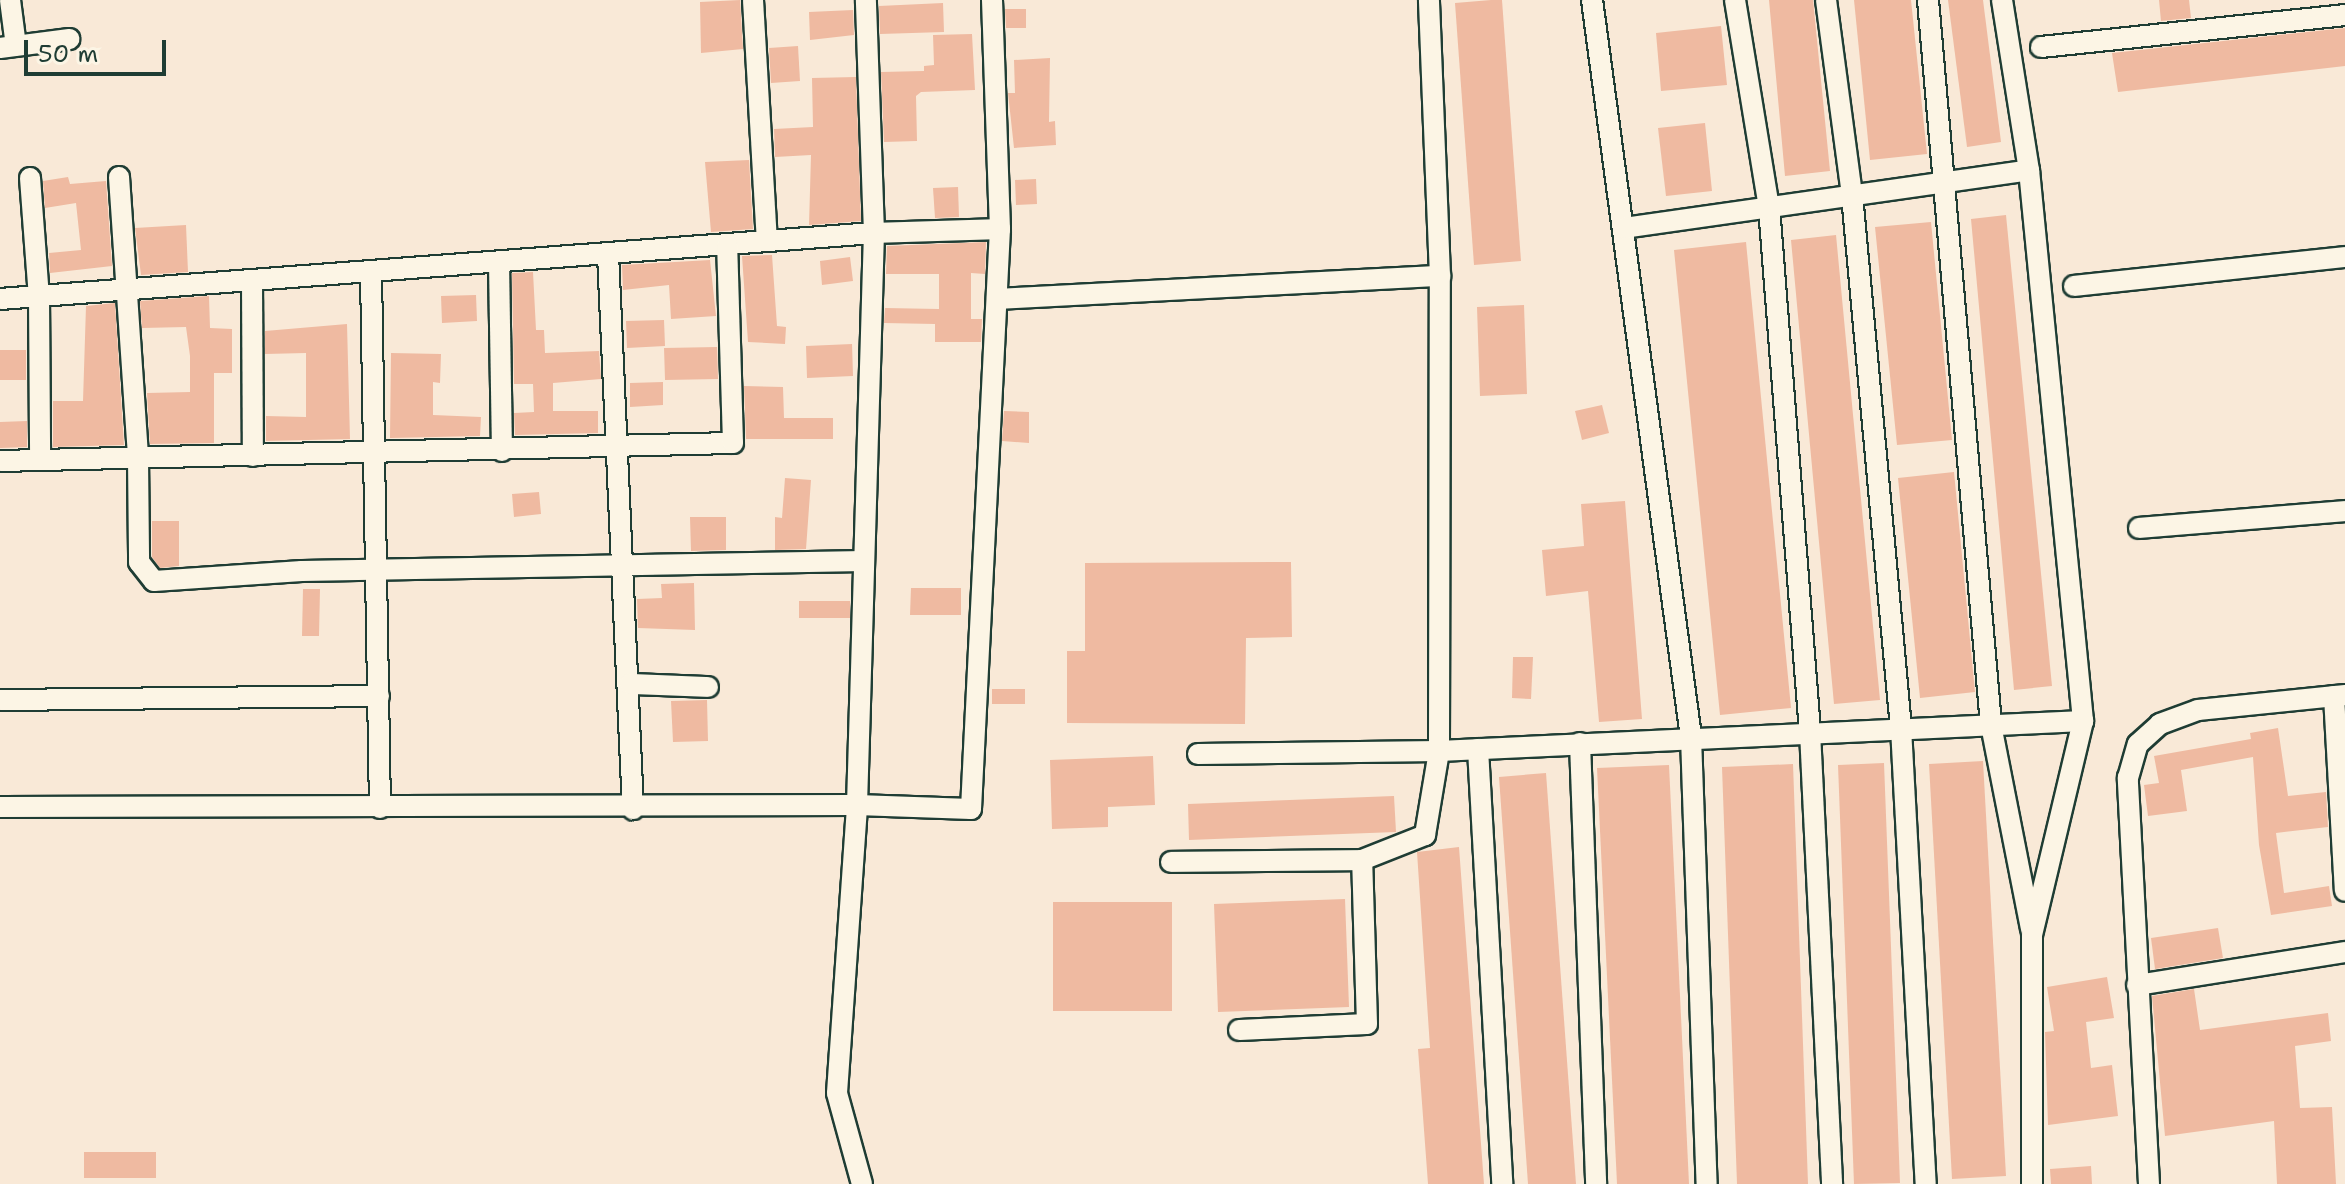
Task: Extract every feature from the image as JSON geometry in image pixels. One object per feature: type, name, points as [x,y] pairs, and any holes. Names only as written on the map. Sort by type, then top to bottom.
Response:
[{"type":"street","points":[[10,0],[8,47],[69,39]]},
{"type":"street","points":[[753,0],[767,241]]},
{"type":"street","points":[[862,1184],[837,1093],[857,805],[874,233],[866,0]]},
{"type":"street","points":[[0,807],[633,809],[857,805],[971,809],[1000,229],[992,0]]},
{"type":"street","points":[[1171,862],[1362,860],[1425,835],[1439,751],[1440,276],[1429,0]]},
{"type":"street","points":[[1592,0],[1691,737],[1707,1184]]},
{"type":"street","points":[[1735,0],[1769,207],[1810,732],[1832,1184]]},
{"type":"street","points":[[1826,0],[1852,195],[1901,728],[1926,1184]]},
{"type":"street","points":[[1928,0],[1947,182],[1991,725],[2032,935],[2032,1184]]},
{"type":"street","points":[[2002,0],[2029,170],[2083,721],[2032,935]]},
{"type":"street","points":[[2041,47],[2345,15]]},
{"type":"street","points":[[1624,228],[2029,170]]},
{"type":"street","points":[[119,177],[138,458],[139,562],[154,581],[379,571],[625,569],[864,561]]},
{"type":"street","points":[[30,178],[39,297],[40,460]]},
{"type":"street","points":[[0,299],[874,233],[1000,229]]},
{"type":"street","points":[[0,461],[619,449],[733,443],[727,245]]},
{"type":"street","points":[[608,254],[625,569],[633,809]]},
{"type":"street","points":[[2074,286],[2345,257]]},
{"type":"street","points":[[499,262],[502,451]]},
{"type":"street","points":[[371,272],[379,571],[380,808]]},
{"type":"street","points":[[997,299],[1440,276]]},
{"type":"street","points":[[252,281],[253,456]]},
{"type":"street","points":[[2139,528],[2345,511]]},
{"type":"street","points":[[630,684],[708,687]]},
{"type":"street","points":[[0,700],[379,696]]},
{"type":"street","points":[[2149,1184],[2128,778],[2138,744],[2160,724],[2198,710],[2340,696],[2345,891]]},
{"type":"street","points":[[1198,754],[1439,751],[2083,721]]},
{"type":"street","points":[[1580,743],[1596,1184]]},
{"type":"street","points":[[1478,749],[1502,1184]]},
{"type":"street","points":[[1239,1030],[1367,1024],[1362,860]]},
{"type":"street","points":[[2137,985],[2345,952]]},
{"type":"building","points":[[740,0],[743,49],[701,53],[700,2]]},
{"type":"building","points":[[1502,0],[1521,261],[1474,265],[1455,3]]},
{"type":"building","points":[[1769,0],[1813,0],[1830,171],[1785,176]]},
{"type":"building","points":[[1854,0],[1911,0],[1927,154],[1870,160]]},
{"type":"building","points":[[1948,0],[1983,0],[2001,142],[1967,147]]},
{"type":"building","points":[[2159,0],[2189,0],[2191,18],[2161,21]]},
{"type":"building","points":[[943,3],[944,32],[880,34],[879,6]]},
{"type":"building","points":[[1005,9],[1026,9],[1026,28],[1006,28]]},
{"type":"building","points":[[853,10],[854,35],[810,40],[809,12]]},
{"type":"building","points":[[1721,26],[1727,85],[1661,91],[1656,33]]},
{"type":"building","points":[[2345,28],[2345,66],[2118,92],[2112,53]]},
{"type":"building","points":[[972,34],[975,90],[921,92],[916,96],[917,141],[884,142],[881,72],[924,71],[924,66],[934,65],[933,35]]},
{"type":"building","points":[[798,46],[800,81],[771,83],[769,48]]},
{"type":"building","points":[[1050,58],[1049,122],[1055,121],[1056,145],[1014,148],[1008,93],[1015,93],[1014,60]]},
{"type":"building","points":[[856,77],[861,221],[809,225],[811,155],[775,157],[774,129],[813,127],[812,78]]},
{"type":"building","points":[[1705,123],[1712,191],[1666,196],[1658,128]]},
{"type":"building","points":[[749,160],[753,229],[711,232],[705,162]]},
{"type":"building","points":[[68,177],[70,184],[106,181],[112,266],[50,273],[49,253],[81,250],[76,203],[45,208],[43,181]]},
{"type":"building","points":[[1036,179],[1037,204],[1016,205],[1015,180]]},
{"type":"building","points":[[958,187],[959,217],[935,218],[933,188]]},
{"type":"building","points":[[2006,215],[2052,686],[2014,690],[1971,219]]},
{"type":"building","points":[[1931,222],[1952,440],[1897,445],[1875,227]]},
{"type":"building","points":[[186,225],[188,272],[141,275],[135,228]]},
{"type":"building","points":[[1836,235],[1880,700],[1834,704],[1791,240]]},
{"type":"building","points":[[986,242],[985,274],[971,273],[971,319],[982,319],[981,342],[935,342],[935,324],[884,323],[885,308],[939,309],[939,274],[886,274],[887,246]]},
{"type":"building","points":[[1746,242],[1791,708],[1720,715],[1674,250]]},
{"type":"building","points":[[772,255],[777,326],[786,327],[785,344],[748,342],[742,256]]},
{"type":"building","points":[[850,257],[853,281],[822,285],[820,261]]},
{"type":"building","points":[[710,260],[716,316],[671,319],[669,285],[623,290],[622,265]]},
{"type":"building","points":[[533,272],[536,330],[544,330],[545,353],[599,351],[601,379],[553,383],[553,411],[598,411],[598,433],[515,435],[514,413],[534,412],[533,384],[514,384],[512,273]]},
{"type":"building","points":[[476,295],[477,321],[442,323],[441,296]]},
{"type":"building","points":[[209,296],[210,328],[232,329],[232,373],[214,373],[214,443],[150,444],[147,393],[190,392],[190,356],[186,327],[142,328],[140,301]]},
{"type":"building","points":[[115,303],[124,445],[53,447],[53,401],[83,401],[86,306]]},
{"type":"building","points":[[1524,305],[1527,394],[1480,396],[1477,307]]},
{"type":"building","points":[[664,320],[665,346],[627,348],[626,321]]},
{"type":"building","points":[[347,324],[350,439],[266,441],[266,416],[306,417],[306,353],[265,354],[265,331]]},
{"type":"building","points":[[852,344],[853,376],[807,378],[806,346]]},
{"type":"building","points":[[717,347],[718,379],[665,380],[664,348]]},
{"type":"building","points":[[0,350],[26,350],[26,380],[0,380]]},
{"type":"building","points":[[391,353],[441,354],[440,383],[433,382],[433,415],[481,417],[480,436],[390,438]]},
{"type":"building","points":[[663,382],[663,405],[630,407],[630,383]]},
{"type":"building","points":[[744,386],[783,387],[784,418],[833,418],[833,439],[746,439]]},
{"type":"building","points":[[1602,405],[1609,433],[1582,440],[1575,411]]},
{"type":"building","points":[[1004,411],[1029,412],[1029,443],[1002,441]]},
{"type":"building","points":[[27,421],[27,447],[0,448],[0,422]]},
{"type":"building","points":[[1954,472],[1975,692],[1920,698],[1898,478]]},
{"type":"building","points":[[785,478],[811,480],[806,549],[775,550],[775,517],[782,518]]},
{"type":"building","points":[[539,492],[541,514],[514,517],[512,494]]},
{"type":"building","points":[[1625,501],[1642,719],[1599,722],[1588,591],[1546,596],[1542,550],[1584,546],[1581,504]]},
{"type":"building","points":[[690,517],[726,517],[726,550],[691,551]]},
{"type":"building","points":[[152,521],[179,521],[179,566],[160,568],[152,557]]},
{"type":"building","points":[[1291,562],[1292,637],[1246,638],[1245,724],[1067,723],[1067,651],[1085,651],[1085,563]]},
{"type":"building","points":[[694,583],[695,630],[638,628],[637,599],[662,598],[661,584]]},
{"type":"building","points":[[911,588],[961,588],[961,615],[910,615]]},
{"type":"building","points":[[303,589],[320,589],[319,636],[302,636]]},
{"type":"building","points":[[799,601],[850,601],[850,618],[799,618]]},
{"type":"building","points":[[1513,657],[1533,657],[1531,699],[1512,698]]},
{"type":"building","points":[[992,689],[1025,689],[1025,704],[992,704]]},
{"type":"building","points":[[707,700],[708,741],[673,742],[671,701]]},
{"type":"building","points":[[2278,728],[2288,796],[2326,792],[2328,827],[2276,833],[2284,893],[2329,886],[2332,906],[2271,915],[2259,845],[2253,757],[2181,770],[2187,811],[2148,816],[2144,785],[2159,783],[2154,756],[2251,739],[2250,733]]},
{"type":"building","points":[[1153,756],[1155,805],[1108,807],[1108,827],[1052,829],[1050,760]]},
{"type":"building","points":[[1983,761],[2006,1176],[1952,1179],[1929,764]]},
{"type":"building","points":[[1884,763],[1900,1183],[1854,1184],[1838,765]]},
{"type":"building","points":[[1793,764],[1808,1184],[1737,1184],[1722,767]]},
{"type":"building","points":[[1669,765],[1689,1184],[1617,1184],[1597,768]]},
{"type":"building","points":[[1546,773],[1576,1184],[1528,1184],[1499,777]]},
{"type":"building","points":[[1394,796],[1396,832],[1189,840],[1188,804]]},
{"type":"building","points":[[1459,847],[1484,1184],[1428,1184],[1418,1049],[1430,1048],[1417,852]]},
{"type":"building","points":[[1345,899],[1349,1007],[1218,1012],[1214,904]]},
{"type":"building","points":[[1053,902],[1172,902],[1172,1011],[1053,1011]]},
{"type":"building","points":[[2218,928],[2223,958],[2155,969],[2151,938]]},
{"type":"building","points":[[2107,977],[2114,1018],[2086,1022],[2091,1068],[2112,1065],[2118,1116],[2048,1125],[2045,1032],[2054,1031],[2047,987]]},
{"type":"building","points":[[2194,989],[2200,1030],[2328,1013],[2331,1041],[2295,1046],[2300,1108],[2332,1107],[2336,1184],[2277,1184],[2274,1121],[2165,1136],[2152,996]]},
{"type":"building","points":[[84,1152],[156,1152],[156,1178],[84,1178]]},
{"type":"building","points":[[2091,1166],[2092,1184],[2051,1184],[2050,1169]]}]
